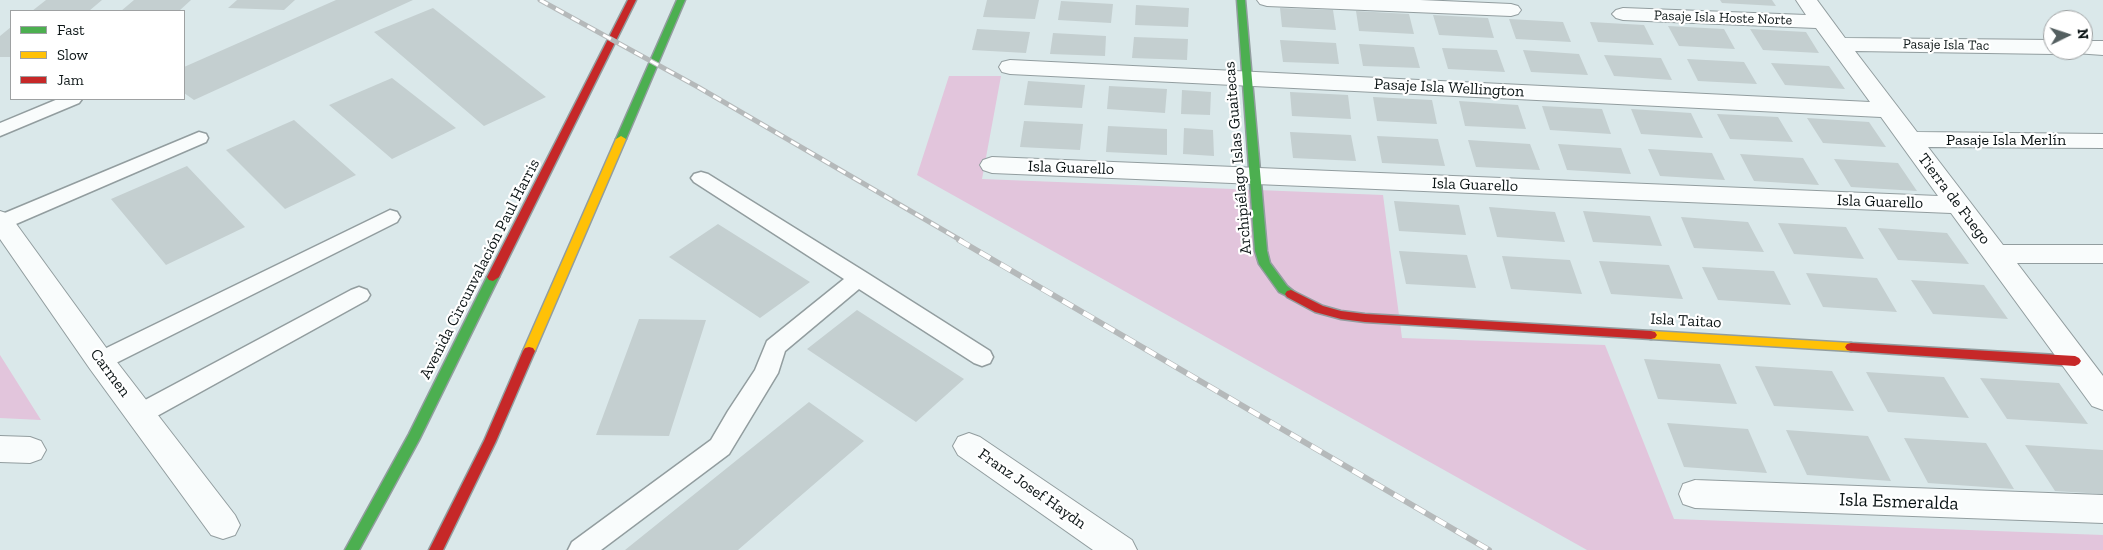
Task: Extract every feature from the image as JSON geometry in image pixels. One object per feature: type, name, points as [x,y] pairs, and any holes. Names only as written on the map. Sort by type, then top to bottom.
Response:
[{"type":"main road","name":"Avenida Circunvalación Paul Harris","points":[[352,550],[414,436],[632,0]]},
{"type":"main road","points":[[436,550],[490,441],[681,0]]},
{"type":"main road","name":"Archipiélago Islas Guaitecas","points":[[1240,0],[1261,251],[1265,264],[1273,277],[1283,288],[1299,299]]},
{"type":"main road","name":"Isla Taitao","points":[[1299,299],[1319,309],[1341,315],[1365,318],[2075,361]]},
{"type":"street","points":[[1267,0],[1511,10]]},
{"type":"street","name":"Tierra de Fuego","points":[[1806,0],[2103,398]]},
{"type":"street","name":"Pasaje Isla Hoste Norte","points":[[1623,14],[1822,22]]},
{"type":"street","name":"Pasaje Isla Tac","points":[[1838,44],[2043,47]]},
{"type":"street","name":"Pasaje Isla Wellington","points":[[1010,67],[1888,110]]},
{"type":"street","name":"Pasaje Isla Merlín","points":[[1910,139],[2103,140]]},
{"type":"street","name":"Isla Guarello","points":[[992,165],[1959,205]]},
{"type":"street","name":"Carmen","points":[[1,221],[100,361],[223,525]]},
{"type":"street","points":[[1995,254],[2103,254]]},
{"type":"street","name":"Franz Josef Haydn","points":[[970,446],[1120,550]]},
{"type":"street","name":"Isla Esmeralda","points":[[1695,494],[2103,509]]},
{"type":"lane","points":[[0,130],[71,100]]},
{"type":"lane","points":[[1,221],[199,138]]},
{"type":"lane","points":[[701,178],[982,357]]},
{"type":"lane","points":[[100,361],[390,217]]},
{"type":"lane","points":[[581,550],[720,447],[729,434],[736,418],[766,372],[775,347],[859,278]]},
{"type":"lane","points":[[140,414],[359,295]]},
{"type":"shaded area","points":[[949,76],[1001,76],[982,179],[1383,195],[1402,338],[1605,345],[1674,519],[2103,535],[2103,550],[1587,550],[917,175]]},
{"type":"shaded area","points":[[0,355],[41,420],[0,418]]},
{"type":"building","points":[[46,0],[102,0],[90,10],[33,10]]},
{"type":"building","points":[[134,0],[191,0],[180,10],[122,10]]},
{"type":"building","points":[[237,0],[295,0],[284,10],[228,8]]},
{"type":"building","points":[[336,0],[413,0],[194,100],[185,94],[185,67]]},
{"type":"building","points":[[987,0],[1039,0],[1035,19],[983,17]]},
{"type":"building","points":[[1720,0],[1772,0],[1776,6],[1722,3]]},
{"type":"building","points":[[1061,1],[1113,4],[1111,23],[1058,20]]},
{"type":"building","points":[[1136,5],[1189,8],[1188,27],[1135,25]]},
{"type":"building","points":[[433,8],[546,97],[484,126],[374,32]]},
{"type":"building","points":[[1280,8],[1333,10],[1336,30],[1282,27]]},
{"type":"building","points":[[1356,11],[1409,14],[1414,34],[1359,31]]},
{"type":"building","points":[[1433,15],[1488,18],[1494,38],[1439,35]]},
{"type":"building","points":[[1509,19],[1563,22],[1571,42],[1516,39]]},
{"type":"building","points":[[1590,22],[1644,25],[1654,45],[1598,42]]},
{"type":"building","points":[[1668,26],[1724,29],[1735,49],[1679,46]]},
{"type":"building","points":[[10,28],[10,57],[0,57],[0,36]]},
{"type":"building","points":[[977,29],[1030,32],[1026,53],[972,50]]},
{"type":"building","points":[[1750,29],[1806,32],[1819,53],[1763,50]]},
{"type":"building","points":[[1053,33],[1106,36],[1105,56],[1050,54]]},
{"type":"building","points":[[1134,37],[1188,39],[1187,60],[1132,58]]},
{"type":"building","points":[[1280,40],[1336,43],[1339,64],[1283,62]]},
{"type":"building","points":[[1359,44],[1414,47],[1420,68],[1363,66]]},
{"type":"building","points":[[1442,48],[1497,50],[1505,72],[1448,69]]},
{"type":"building","points":[[1523,50],[1579,54],[1588,75],[1531,72]]},
{"type":"building","points":[[1604,55],[1661,58],[1672,80],[1614,76]]},
{"type":"building","points":[[1687,59],[1744,62],[1757,84],[1698,81]]},
{"type":"building","points":[[1771,63],[1829,66],[1845,89],[1785,85]]},
{"type":"building","points":[[392,78],[456,128],[392,159],[329,105]]},
{"type":"building","points":[[1028,81],[1085,85],[1082,108],[1024,105]]},
{"type":"building","points":[[1109,86],[1167,89],[1165,113],[1107,109]]},
{"type":"building","points":[[1182,90],[1211,92],[1210,115],[1181,114]]},
{"type":"building","points":[[1290,92],[1348,95],[1351,119],[1292,116]]},
{"type":"building","points":[[1373,97],[1432,100],[1437,124],[1377,121]]},
{"type":"building","points":[[1459,101],[1518,105],[1526,129],[1465,126]]},
{"type":"building","points":[[1542,106],[1602,109],[1611,134],[1550,130]]},
{"type":"building","points":[[1631,109],[1691,113],[1703,138],[1641,134]]},
{"type":"building","points":[[1717,114],[1778,117],[1793,142],[1730,139]]},
{"type":"building","points":[[1807,118],[1869,122],[1886,147],[1823,143]]},
{"type":"building","points":[[294,120],[356,175],[285,209],[226,150]]},
{"type":"building","points":[[1024,121],[1083,124],[1080,150],[1020,147]]},
{"type":"building","points":[[1108,126],[1167,129],[1167,155],[1106,152]]},
{"type":"building","points":[[1184,128],[1213,130],[1214,156],[1183,154]]},
{"type":"building","points":[[1290,132],[1351,135],[1356,161],[1293,158]]},
{"type":"building","points":[[1377,136],[1438,139],[1445,166],[1382,163]]},
{"type":"building","points":[[1468,140],[1530,144],[1540,170],[1476,167]]},
{"type":"building","points":[[1558,144],[1621,148],[1631,174],[1567,170]]},
{"type":"building","points":[[1648,149],[1712,153],[1725,180],[1660,176]]},
{"type":"building","points":[[1740,154],[1803,158],[1819,185],[1754,181]]},
{"type":"building","points":[[1834,159],[1898,163],[1917,191],[1851,187]]},
{"type":"building","points":[[187,166],[245,227],[166,265],[111,199]]},
{"type":"building","points":[[1394,201],[1459,205],[1466,235],[1399,231]]},
{"type":"building","points":[[1489,207],[1555,212],[1565,242],[1497,237]]},
{"type":"building","points":[[1583,211],[1650,216],[1662,246],[1593,242]]},
{"type":"building","points":[[1681,217],[1748,222],[1764,252],[1694,248]]},
{"type":"building","points":[[1778,223],[1846,227],[1864,259],[1794,254]]},
{"type":"building","points":[[718,224],[810,282],[760,318],[669,257]]},
{"type":"building","points":[[1878,228],[1947,233],[1969,264],[1898,260]]},
{"type":"building","points":[[1399,251],[1467,255],[1476,288],[1406,284]]},
{"type":"building","points":[[1502,256],[1570,260],[1582,294],[1511,289]]},
{"type":"building","points":[[1599,261],[1669,265],[1683,299],[1611,294]]},
{"type":"building","points":[[1702,267],[1774,271],[1791,305],[1718,300]]},
{"type":"building","points":[[1806,273],[1877,278],[1897,312],[1823,307]]},
{"type":"building","points":[[1911,280],[1984,285],[2008,319],[1933,314]]},
{"type":"building","points":[[857,310],[964,379],[916,422],[807,349]]},
{"type":"building","points":[[639,319],[706,320],[669,436],[596,435]]},
{"type":"building","points":[[1644,359],[1720,364],[1737,404],[1658,399]]},
{"type":"building","points":[[1755,366],[1832,371],[1854,411],[1774,406]]},
{"type":"building","points":[[1866,372],[1944,377],[1969,418],[1888,412]]},
{"type":"building","points":[[1980,378],[2059,383],[2088,424],[2007,419]]},
{"type":"building","points":[[809,402],[864,441],[738,550],[625,550]]},
{"type":"building","points":[[1667,423],[1748,429],[1767,473],[1684,467]]},
{"type":"building","points":[[1786,430],[1868,436],[1891,481],[1807,475]]},
{"type":"building","points":[[1904,438],[1986,443],[2014,489],[1928,483]]},
{"type":"building","points":[[2025,445],[2103,450],[2103,494],[2055,491]]},
{"type":"railway","points":[[540,0],[698,87],[962,241]]},
{"type":"railway","points":[[959,240],[1489,550]]},
{"type":"traffic: fast","points":[[621,139],[681,0]]},
{"type":"traffic: fast","points":[[1241,0],[1261,251],[1265,264],[1283,289],[1291,294]]},
{"type":"traffic: fast","points":[[352,550],[414,436],[493,277]]},
{"type":"traffic: slow","points":[[529,351],[621,139]]},
{"type":"traffic: slow","points":[[1651,335],[1851,347]]},
{"type":"traffic: jam","points":[[493,277],[632,0]]},
{"type":"traffic: jam","points":[[1291,294],[1319,309],[1341,315],[1365,318],[1651,335]]},
{"type":"traffic: jam","points":[[1851,347],[2075,361]]},
{"type":"traffic: jam","points":[[436,550],[490,441],[529,351]]}]
